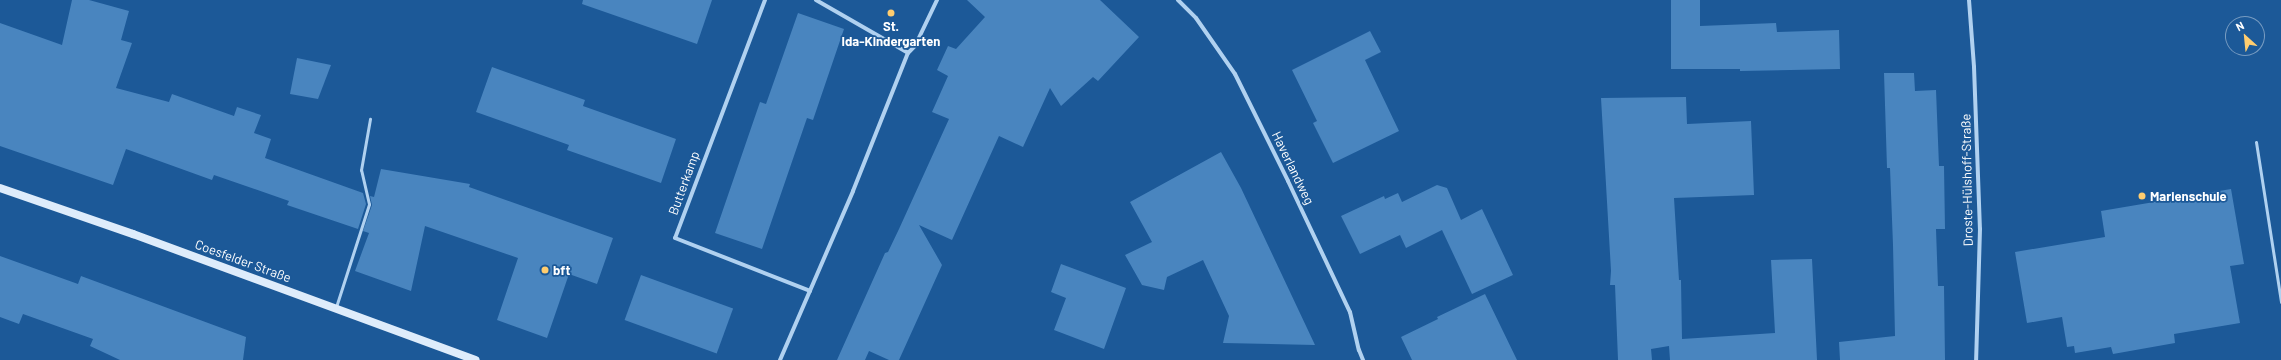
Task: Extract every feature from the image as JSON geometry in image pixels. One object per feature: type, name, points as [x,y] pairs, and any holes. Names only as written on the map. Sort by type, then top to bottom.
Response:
[{"type":"street","name":"Butterkamp","points":[[765,0],[675,238],[810,291]]},
{"type":"street","points":[[816,0],[908,53]]},
{"type":"street","points":[[780,360],[853,191],[908,53],[915,46],[936,0]]},
{"type":"street","name":"Haverlandweg","points":[[1178,0],[1196,18],[1235,74],[1350,312],[1359,350],[1363,360]]},
{"type":"street","name":"Droste-Hülshoff-Straße","points":[[1969,0],[1974,67],[1980,230],[1976,360]]},
{"type":"street","name":"Coesfelder Straße","points":[[0,188],[336,308],[476,360]]},
{"type":"lane","points":[[336,308],[369,204],[361,170],[370,120]]},
{"type":"lane","points":[[2256,142],[2281,302]]},
{"type":"building","points":[[72,0],[89,0],[129,11],[121,40],[132,43],[116,88],[169,102],[172,94],[234,116],[237,107],[261,115],[254,133],[271,139],[265,158],[363,193],[366,204],[358,229],[287,205],[289,201],[214,175],[212,180],[126,149],[113,185],[0,146],[0,23],[62,45]]},
{"type":"building","points":[[583,0],[712,0],[697,44],[582,4]]},
{"type":"building","points":[[967,0],[1100,0],[1139,37],[1098,81],[1093,77],[1061,106],[1050,88],[1023,147],[999,136],[952,240],[919,225],[942,265],[899,360],[889,360],[869,351],[865,360],[837,360],[885,253],[888,252],[899,229],[949,119],[932,112],[948,76],[937,70],[948,46],[956,49],[985,17]]},
{"type":"building","points":[[1671,0],[1700,0],[1700,26],[1776,23],[1777,32],[1839,30],[1840,69],[1740,71],[1740,69],[1671,69]]},
{"type":"building","points":[[798,13],[844,29],[813,120],[807,118],[762,249],[715,233],[760,102],[766,104]]},
{"type":"building","points":[[1370,31],[1381,52],[1365,60],[1399,131],[1333,163],[1313,123],[1317,121],[1292,70]]},
{"type":"building","points":[[297,58],[331,65],[318,99],[290,94]]},
{"type":"building","points":[[492,67],[585,100],[583,106],[676,139],[661,183],[567,150],[569,145],[476,112]]},
{"type":"building","points":[[1884,73],[1914,73],[1915,91],[1936,90],[1939,166],[1944,166],[1945,229],[1936,229],[1938,286],[1944,286],[1945,360],[1840,360],[1839,342],[1895,336],[1890,168],[1887,168]]},
{"type":"building","points":[[1686,97],[1687,124],[1751,121],[1754,195],[1674,198],[1679,280],[1681,280],[1682,339],[1775,333],[1771,260],[1812,259],[1817,360],[1670,360],[1669,346],[1651,349],[1652,360],[1618,360],[1615,285],[1610,285],[1611,271],[1601,98]]},
{"type":"building","points":[[1221,152],[1241,188],[1315,345],[1223,343],[1229,316],[1203,260],[1167,277],[1164,290],[1142,285],[1125,255],[1152,242],[1130,202]]},
{"type":"building","points":[[381,169],[470,184],[469,187],[613,238],[597,284],[569,274],[547,338],[497,320],[518,258],[425,226],[411,291],[355,271],[369,233],[363,231],[372,205],[370,196],[374,197]]},
{"type":"building","points":[[1437,185],[1447,188],[1461,220],[1482,209],[1513,275],[1472,294],[1442,230],[1406,248],[1400,235],[1360,254],[1341,216],[1384,196],[1385,199],[1398,193],[1402,202]]},
{"type":"building","points":[[2231,189],[2244,264],[2230,266],[2240,323],[2174,334],[2175,343],[2113,354],[2111,347],[2075,353],[2074,346],[2067,347],[2062,317],[2027,323],[2015,252],[2105,237],[2101,211]]},
{"type":"building","points":[[0,256],[78,284],[81,276],[246,337],[243,360],[120,360],[90,346],[93,339],[23,314],[19,324],[0,317]]},
{"type":"building","points":[[1061,264],[1126,288],[1104,349],[1054,330],[1066,298],[1051,292]]},
{"type":"building","points":[[641,275],[733,309],[717,354],[625,320]]},
{"type":"building","points":[[1485,294],[1517,360],[1412,360],[1401,337],[1438,319],[1437,317]]},
{"type":"place","name":"St. Ida-Kindergarten","points":[[891,13]]},
{"type":"place","name":"Marienschule","points":[[2142,196]]},
{"type":"place","name":"bft","points":[[545,270]]}]
